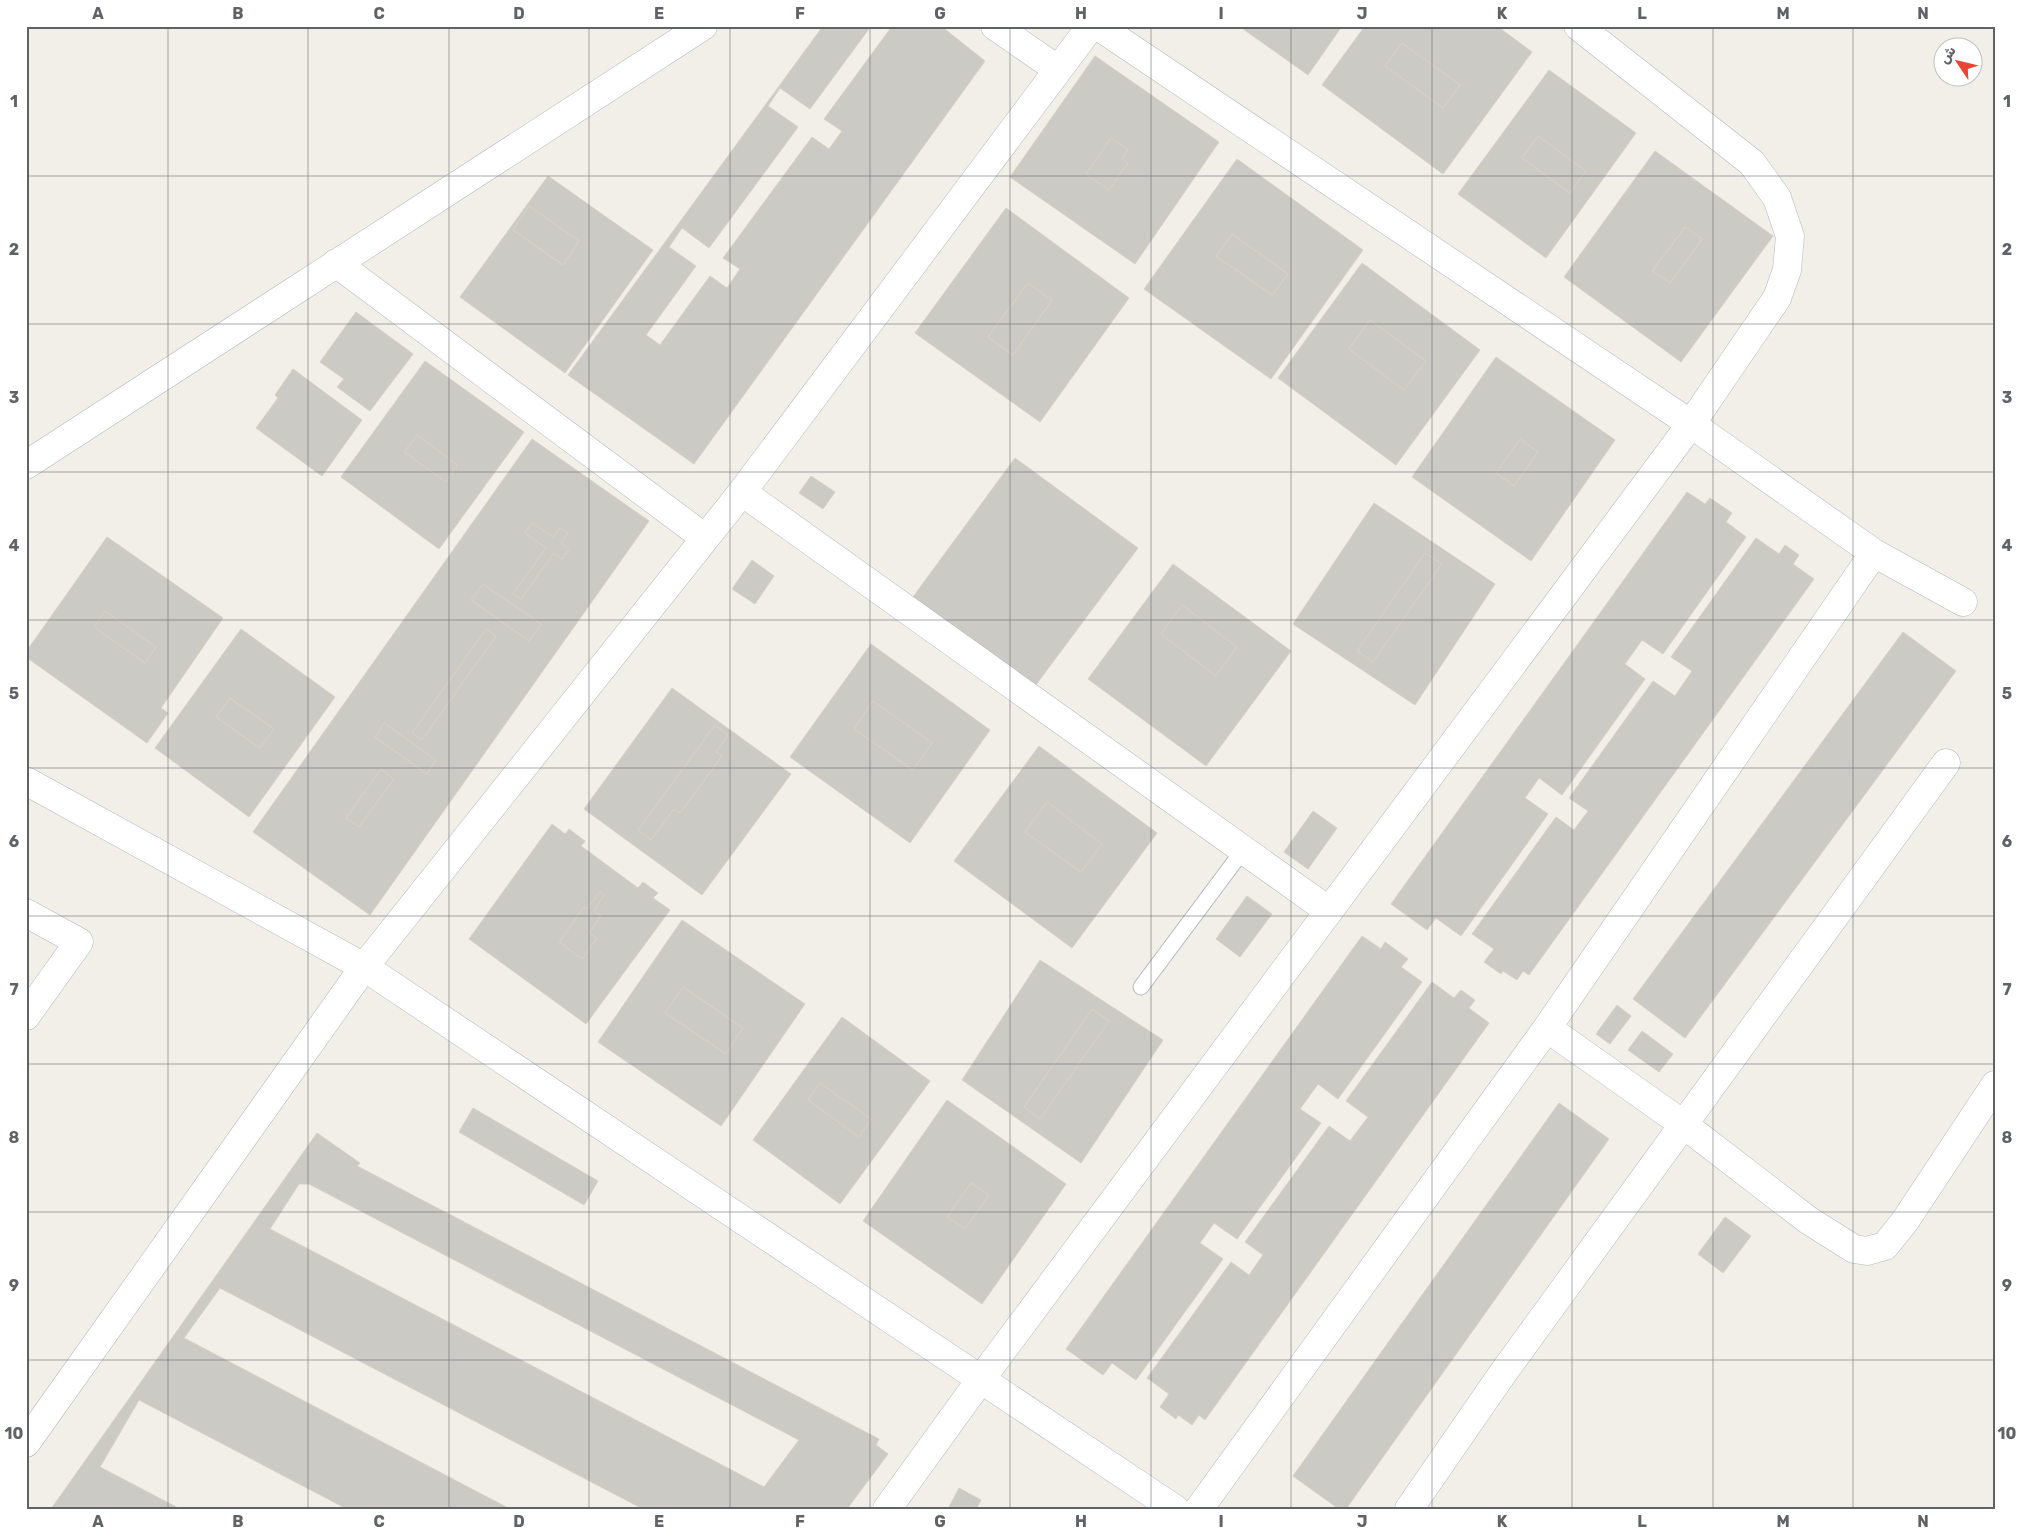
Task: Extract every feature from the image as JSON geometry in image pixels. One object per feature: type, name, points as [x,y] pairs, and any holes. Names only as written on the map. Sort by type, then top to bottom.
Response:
[{"type":"street","points":[[26,465],[703,26]]},
{"type":"street","points":[[995,26],[1057,68]]},
{"type":"street","points":[[26,1443],[364,967],[742,492],[1090,26]]},
{"type":"street","points":[[1098,26],[1691,424],[1874,553],[1963,602]]},
{"type":"street","points":[[887,1509],[981,1379],[1691,424],[1777,298],[1787,270],[1790,236],[1777,198],[1752,163],[1578,26]]},
{"type":"street","points":[[336,263],[705,538]]},
{"type":"street","points":[[742,492],[1329,911]]},
{"type":"street","points":[[1199,1509],[1547,1028],[1874,553]]},
{"type":"street","points":[[1409,1509],[1503,1373],[1946,763]]},
{"type":"street","points":[[26,781],[364,967],[1176,1509]]},
{"type":"street","points":[[26,913],[79,942],[26,1016]]},
{"type":"street","points":[[1547,1028],[1683,1124],[1808,1220],[1840,1242],[1854,1249],[1867,1251],[1884,1246],[1905,1221],[1995,1085]]},
{"type":"lane","points":[[1141,987],[1244,849]]},
{"type":"building","points":[[823,26],[871,26],[810,109],[780,88],[768,106],[798,127],[709,248],[682,228],[669,247],[696,266],[646,335],[660,345],[710,276],[727,288],[740,269],[723,258],[812,137],[829,149],[842,131],[824,119],[890,29],[886,26],[941,26],[985,61],[694,464],[568,375]]},
{"type":"building","points":[[1239,26],[1342,26],[1308,75]]},
{"type":"building","points":[[1365,26],[1497,26],[1532,52],[1443,174],[1322,85]],"holes":[[[1402,43],[1460,85],[1443,108],[1385,66]]]},
{"type":"building","points":[[1402,43],[1460,85],[1443,108],[1385,66]]},
{"type":"building","points":[[1095,56],[1219,142],[1135,264],[1010,177]],"holes":[[[1111,138],[1128,150],[1122,159],[1128,163],[1109,190],[1086,174]]]},
{"type":"building","points":[[1549,70],[1636,133],[1546,258],[1458,194]],"holes":[[[1538,136],[1586,171],[1570,193],[1522,158]]]},
{"type":"building","points":[[1538,136],[1586,171],[1570,193],[1522,158]]},
{"type":"building","points":[[1111,138],[1128,150],[1122,159],[1128,163],[1109,190],[1086,174]]},
{"type":"building","points":[[1655,151],[1773,236],[1681,362],[1564,277]],"holes":[[[1685,227],[1702,239],[1670,283],[1652,271]]]},
{"type":"building","points":[[1237,159],[1363,250],[1271,379],[1144,289]],"holes":[[[1232,234],[1288,274],[1272,295],[1216,256]]]},
{"type":"building","points":[[548,176],[653,250],[565,373],[460,297]],"holes":[[[529,206],[579,241],[563,265],[513,230]]]},
{"type":"building","points":[[529,206],[579,241],[563,265],[513,230]]},
{"type":"building","points":[[1006,208],[1129,298],[1040,422],[915,333]],"holes":[[[1028,283],[1052,300],[1013,355],[988,337]]]},
{"type":"building","points":[[1685,227],[1702,239],[1670,283],[1652,271]]},
{"type":"building","points":[[1232,234],[1288,274],[1272,295],[1216,256]]},
{"type":"building","points":[[1362,263],[1480,350],[1396,465],[1278,378]],"holes":[[[1370,320],[1426,361],[1404,390],[1349,349]]]},
{"type":"building","points":[[1028,283],[1052,300],[1013,355],[988,337]]},
{"type":"building","points":[[356,312],[413,354],[370,411],[337,387],[344,379],[320,362]]},
{"type":"building","points":[[1370,320],[1426,361],[1404,390],[1349,349]]},
{"type":"building","points":[[1496,357],[1615,440],[1531,561],[1412,477]],"holes":[[[1520,439],[1538,452],[1514,486],[1496,473]]]},
{"type":"building","points":[[425,361],[524,432],[439,549],[341,477]],"holes":[[[417,435],[457,465],[446,482],[404,452]]]},
{"type":"building","points":[[293,369],[362,420],[322,476],[256,428],[278,398],[275,395]]},
{"type":"building","points":[[417,435],[457,465],[446,482],[404,452]]},
{"type":"building","points":[[532,439],[649,521],[370,915],[253,832]],"holes":[[[532,523],[553,537],[560,528],[568,533],[561,543],[569,549],[562,559],[554,553],[521,599],[513,594],[546,548],[525,533]],[[483,584],[541,624],[529,641],[471,600]],[[486,629],[496,636],[422,740],[412,733]],[[384,723],[436,760],[427,774],[375,737]],[[381,769],[394,779],[359,827],[346,818]]]},
{"type":"building","points":[[1520,439],[1538,452],[1514,486],[1496,473]]},
{"type":"building","points":[[1015,458],[1138,548],[1032,690],[910,601]]},
{"type":"building","points":[[811,476],[835,492],[823,509],[799,493]]},
{"type":"building","points":[[1687,492],[1705,504],[1710,498],[1732,513],[1726,522],[1746,537],[1663,654],[1642,640],[1625,664],[1645,679],[1562,795],[1539,778],[1525,798],[1548,814],[1461,936],[1436,918],[1427,930],[1391,904]]},
{"type":"building","points":[[1374,503],[1495,584],[1415,705],[1293,624]],"holes":[[[1425,553],[1442,564],[1373,662],[1357,651]]]},
{"type":"building","points":[[532,523],[553,537],[560,528],[568,533],[561,543],[569,549],[562,559],[554,553],[521,599],[513,594],[546,548],[525,533]]},
{"type":"building","points":[[107,537],[223,618],[161,708],[168,713],[147,743],[26,657],[26,652]],"holes":[[[105,611],[156,647],[145,663],[94,627]]]},
{"type":"building","points":[[1756,538],[1779,554],[1785,545],[1799,555],[1793,564],[1814,579],[1529,975],[1523,971],[1517,980],[1503,971],[1501,974],[1484,962],[1494,949],[1472,934],[1556,817],[1574,830],[1588,811],[1569,798],[1653,681],[1675,696],[1692,671],[1671,657]]},
{"type":"building","points":[[1425,553],[1442,564],[1373,662],[1357,651]]},
{"type":"building","points":[[752,560],[774,576],[755,604],[732,589]]},
{"type":"building","points":[[1173,564],[1291,651],[1206,766],[1088,679]],"holes":[[[1182,605],[1237,647],[1216,676],[1161,634]]]},
{"type":"building","points":[[483,584],[541,624],[529,641],[471,600]]},
{"type":"building","points":[[1182,605],[1237,647],[1216,676],[1161,634]]},
{"type":"building","points":[[105,611],[156,647],[145,663],[94,627]]},
{"type":"building","points":[[241,629],[335,697],[249,817],[155,748]],"holes":[[[230,698],[274,729],[260,748],[216,717]]]},
{"type":"building","points":[[486,629],[496,636],[422,740],[412,733]]},
{"type":"building","points":[[1903,632],[1956,671],[1685,1038],[1633,999]]},
{"type":"building","points":[[871,644],[990,730],[910,843],[790,757]],"holes":[[[873,701],[932,743],[913,770],[854,729]]]},
{"type":"building","points":[[672,688],[791,774],[702,895],[584,809]],"holes":[[[715,725],[728,735],[716,752],[722,756],[680,813],[674,809],[651,840],[638,830]]]},
{"type":"building","points":[[230,698],[274,729],[260,748],[216,717]]},
{"type":"building","points":[[873,701],[932,743],[913,770],[854,729]]},
{"type":"building","points":[[384,723],[436,760],[427,774],[375,737]]},
{"type":"building","points":[[715,725],[728,735],[716,752],[722,756],[680,813],[674,809],[651,840],[638,830]]},
{"type":"building","points":[[1039,746],[1157,833],[1072,948],[954,861]],"holes":[[[1047,802],[1102,844],[1081,872],[1025,832]]]},
{"type":"building","points":[[381,769],[394,779],[359,827],[346,818]]},
{"type":"building","points":[[1047,802],[1102,844],[1081,872],[1025,832]]},
{"type":"building","points":[[1313,811],[1337,828],[1308,869],[1284,852]]},
{"type":"building","points":[[552,824],[565,834],[569,829],[585,841],[581,846],[638,888],[643,882],[658,893],[653,898],[670,910],[586,1024],[469,939]],"holes":[[[600,892],[604,895],[594,911],[601,916],[589,933],[597,938],[582,959],[559,942],[584,907],[587,909]]]},
{"type":"building","points":[[600,892],[604,895],[594,911],[601,916],[589,933],[597,938],[582,959],[559,942],[584,907],[587,909]]},
{"type":"building","points":[[1247,896],[1272,914],[1240,957],[1216,939]]},
{"type":"building","points":[[682,920],[805,1004],[721,1126],[598,1042]],"holes":[[[683,987],[743,1028],[726,1054],[665,1013]]]},
{"type":"building","points":[[1362,936],[1381,949],[1385,942],[1408,959],[1401,967],[1422,982],[1338,1099],[1318,1084],[1300,1109],[1321,1123],[1237,1239],[1214,1223],[1200,1243],[1223,1259],[1136,1380],[1112,1363],[1103,1375],[1066,1349]]},
{"type":"building","points":[[1040,960],[1163,1040],[1081,1163],[962,1080]],"holes":[[[1092,1009],[1109,1021],[1040,1119],[1024,1107]]]},
{"type":"building","points":[[1432,982],[1454,998],[1461,990],[1475,1000],[1469,1008],[1489,1023],[1205,1420],[1199,1415],[1192,1425],[1178,1415],[1176,1419],[1160,1407],[1169,1394],[1147,1378],[1231,1262],[1249,1275],[1263,1255],[1245,1242],[1329,1126],[1350,1141],[1368,1117],[1346,1101]]},
{"type":"building","points":[[683,987],[743,1028],[726,1054],[665,1013]]},
{"type":"building","points":[[1617,1005],[1631,1016],[1610,1044],[1596,1034]]},
{"type":"building","points":[[1092,1009],[1109,1021],[1040,1119],[1024,1107]]},
{"type":"building","points":[[842,1017],[930,1081],[840,1204],[753,1140]],"holes":[[[820,1083],[871,1119],[859,1137],[808,1100]]]},
{"type":"building","points":[[1642,1031],[1673,1054],[1659,1072],[1628,1050]]},
{"type":"building","points":[[820,1083],[871,1119],[859,1137],[808,1100]]},
{"type":"building","points":[[947,1100],[1066,1184],[982,1304],[863,1221]],"holes":[[[971,1183],[989,1195],[965,1229],[947,1217]]]},
{"type":"building","points":[[1559,1103],[1609,1139],[1346,1509],[1339,1509],[1293,1476]]},
{"type":"building","points":[[473,1108],[598,1181],[584,1205],[459,1132]]},
{"type":"building","points":[[317,1133],[360,1163],[357,1166],[879,1439],[876,1445],[888,1454],[847,1509],[643,1509],[220,1288],[184,1338],[510,1509],[347,1509],[139,1400],[100,1467],[180,1509],[51,1509]],"holes":[[[299,1184],[309,1184],[799,1440],[764,1487],[270,1229]]]},
{"type":"building","points":[[971,1183],[989,1195],[965,1229],[947,1217]]},
{"type":"building","points":[[1725,1217],[1751,1236],[1723,1273],[1698,1254]]},
{"type":"building","points":[[959,1488],[981,1500],[976,1509],[948,1509]]}]
